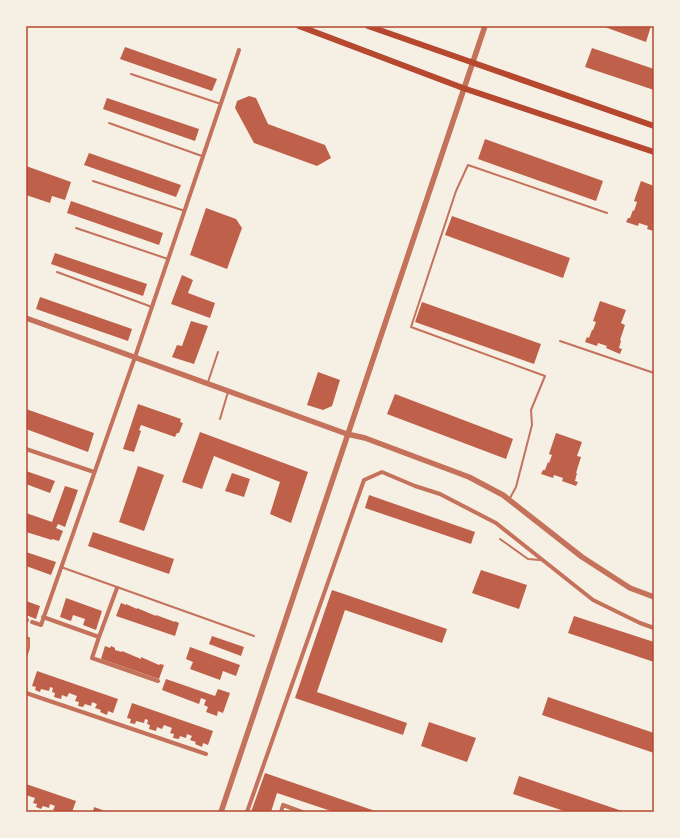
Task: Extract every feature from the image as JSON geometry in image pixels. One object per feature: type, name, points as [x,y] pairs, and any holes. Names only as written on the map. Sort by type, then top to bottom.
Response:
[{"type":"main road","points":[[299,26],[463,88],[654,152]]},
{"type":"main road","points":[[368,26],[654,126]]},
{"type":"street","points":[[221,812],[485,26]]},
{"type":"street","points":[[32,622],[41,625],[240,50]]},
{"type":"street","points":[[26,318],[135,356],[347,434],[365,438],[469,477],[509,500],[582,557],[630,588],[654,597]]},
{"type":"street","points":[[26,449],[94,472]]},
{"type":"street","points":[[247,812],[364,480],[382,472],[415,486],[440,494],[496,523],[593,600],[640,623],[654,628]]},
{"type":"street","points":[[117,588],[92,658],[158,682]]},
{"type":"street","points":[[43,617],[99,637]]},
{"type":"street","points":[[26,693],[206,754]]},
{"type":"street","points":[[281,812],[283,805],[302,812]]},
{"type":"lane","points":[[131,74],[221,104]]},
{"type":"lane","points":[[109,123],[203,157]]},
{"type":"lane","points":[[509,500],[516,487],[532,425],[531,410],[544,376],[412,327],[456,191],[468,165],[607,213]]},
{"type":"lane","points":[[93,181],[185,211]]},
{"type":"lane","points":[[76,228],[168,259]]},
{"type":"lane","points":[[58,272],[152,307]]},
{"type":"lane","points":[[560,340],[654,373]]},
{"type":"lane","points":[[207,383],[218,352]]},
{"type":"lane","points":[[220,419],[229,391]]},
{"type":"lane","points":[[500,539],[528,559],[542,560]]},
{"type":"lane","points":[[61,567],[254,636]]},
{"type":"lane","points":[[26,638],[28,638],[29,648],[26,657]]},
{"type":"building","points":[[602,26],[651,26],[646,42]]},
{"type":"building","points":[[125,47],[217,79],[212,91],[120,59]]},
{"type":"building","points":[[592,48],[654,69],[654,90],[585,67]]},
{"type":"building","points":[[249,96],[256,98],[268,124],[325,145],[331,158],[317,166],[254,143],[235,108],[237,101]]},
{"type":"building","points":[[107,98],[199,129],[195,141],[103,109]]},
{"type":"building","points":[[485,139],[603,181],[596,201],[478,159]]},
{"type":"building","points":[[89,153],[181,185],[176,197],[84,165]]},
{"type":"building","points":[[26,166],[71,182],[65,200],[52,196],[50,203],[26,195]]},
{"type":"building","points":[[641,181],[654,186],[654,231],[647,229],[648,226],[639,223],[638,226],[626,222],[628,218],[630,218],[633,210],[634,211],[637,202],[634,201]]},
{"type":"building","points":[[71,201],[163,233],[159,245],[67,213]]},
{"type":"building","points":[[206,208],[236,219],[242,228],[227,269],[190,255]]},
{"type":"building","points":[[452,216],[570,258],[563,278],[445,235]]},
{"type":"building","points":[[55,253],[147,284],[143,296],[51,264]]},
{"type":"building","points":[[182,275],[193,280],[188,293],[215,303],[210,318],[171,304]]},
{"type":"building","points":[[40,297],[132,329],[128,341],[36,309]]},
{"type":"building","points":[[600,301],[626,310],[621,323],[625,325],[620,340],[619,348],[622,349],[620,354],[606,348],[607,346],[598,343],[597,346],[585,342],[587,337],[589,338],[596,322],[593,321]]},
{"type":"building","points":[[422,302],[541,344],[534,364],[415,322]]},
{"type":"building","points":[[191,321],[208,326],[194,364],[172,357],[177,345],[182,346]]},
{"type":"building","points":[[318,372],[340,380],[332,406],[323,410],[307,405]]},
{"type":"building","points":[[395,394],[513,439],[506,459],[387,414]]},
{"type":"building","points":[[138,404],[181,419],[180,422],[183,423],[179,433],[177,433],[175,437],[141,425],[139,430],[141,431],[134,452],[123,449]]},
{"type":"building","points":[[26,409],[94,433],[88,452],[26,429]]},
{"type":"building","points":[[200,432],[308,472],[291,523],[270,514],[280,482],[214,456],[202,489],[182,482]]},
{"type":"building","points":[[556,433],[582,442],[577,456],[581,457],[576,473],[575,481],[578,482],[576,486],[562,481],[563,478],[554,475],[553,478],[541,474],[543,470],[545,470],[552,455],[549,454]]},
{"type":"building","points":[[138,466],[164,475],[144,531],[119,522]]},
{"type":"building","points":[[26,471],[55,481],[50,493],[26,484]]},
{"type":"building","points":[[232,473],[250,479],[244,497],[225,491]]},
{"type":"building","points":[[65,486],[78,490],[65,527],[58,524],[56,528],[63,531],[59,541],[26,532],[26,513],[52,522]]},
{"type":"building","points":[[369,495],[475,532],[471,544],[365,508]]},
{"type":"building","points":[[93,532],[174,559],[169,574],[88,546]]},
{"type":"building","points":[[26,552],[56,562],[51,575],[26,566]]},
{"type":"building","points":[[481,570],[527,585],[519,609],[472,593]]},
{"type":"building","points":[[332,590],[447,629],[442,643],[345,610],[317,692],[407,723],[403,735],[295,698]]},
{"type":"building","points":[[66,598],[102,611],[96,630],[83,625],[85,619],[73,615],[71,621],[60,617]]},
{"type":"building","points":[[26,601],[40,606],[36,619],[26,615]]},
{"type":"building","points":[[121,603],[179,623],[175,636],[116,616]]},
{"type":"building","points":[[574,616],[654,642],[654,662],[568,633]]},
{"type":"building","points":[[212,636],[244,647],[241,656],[209,644]]},
{"type":"building","points":[[105,646],[110,648],[111,646],[115,648],[115,650],[122,651],[141,659],[141,657],[159,665],[164,665],[159,679],[101,659]]},
{"type":"building","points":[[190,647],[240,665],[236,676],[223,671],[220,680],[190,669],[193,662],[186,659]]},
{"type":"building","points":[[37,671],[118,699],[113,713],[108,711],[107,715],[100,712],[101,710],[95,708],[97,704],[92,702],[91,706],[85,704],[83,707],[78,706],[79,702],[75,701],[77,696],[69,693],[67,697],[62,695],[61,699],[54,697],[55,693],[52,692],[53,688],[50,687],[49,691],[41,689],[40,692],[35,690],[36,687],[32,686]]},
{"type":"building","points":[[166,679],[215,696],[218,689],[230,693],[223,713],[218,711],[217,716],[206,712],[208,707],[204,705],[206,700],[201,698],[199,704],[162,690]]},
{"type":"building","points":[[548,697],[654,733],[654,753],[542,715]]},
{"type":"building","points":[[132,703],[213,731],[208,745],[203,743],[202,747],[195,744],[196,742],[190,740],[192,736],[187,734],[186,738],[180,736],[179,739],[173,738],[174,734],[170,733],[172,728],[164,725],[162,729],[157,727],[156,731],[149,729],[150,725],[147,724],[148,720],[145,719],[144,723],[136,721],[135,724],[130,723],[131,719],[127,718]]},
{"type":"building","points":[[429,722],[476,738],[467,762],[421,746]]},
{"type":"building","points":[[265,773],[378,812],[334,812],[277,793],[271,812],[251,812]]},
{"type":"building","points":[[519,776],[625,812],[567,812],[513,794]]},
{"type":"building","points":[[26,784],[76,801],[72,812],[59,812],[53,810],[55,806],[50,804],[49,808],[43,806],[41,809],[36,807],[37,804],[33,803],[35,798],[26,795]]},
{"type":"building","points":[[94,807],[108,812],[93,812]]}]
